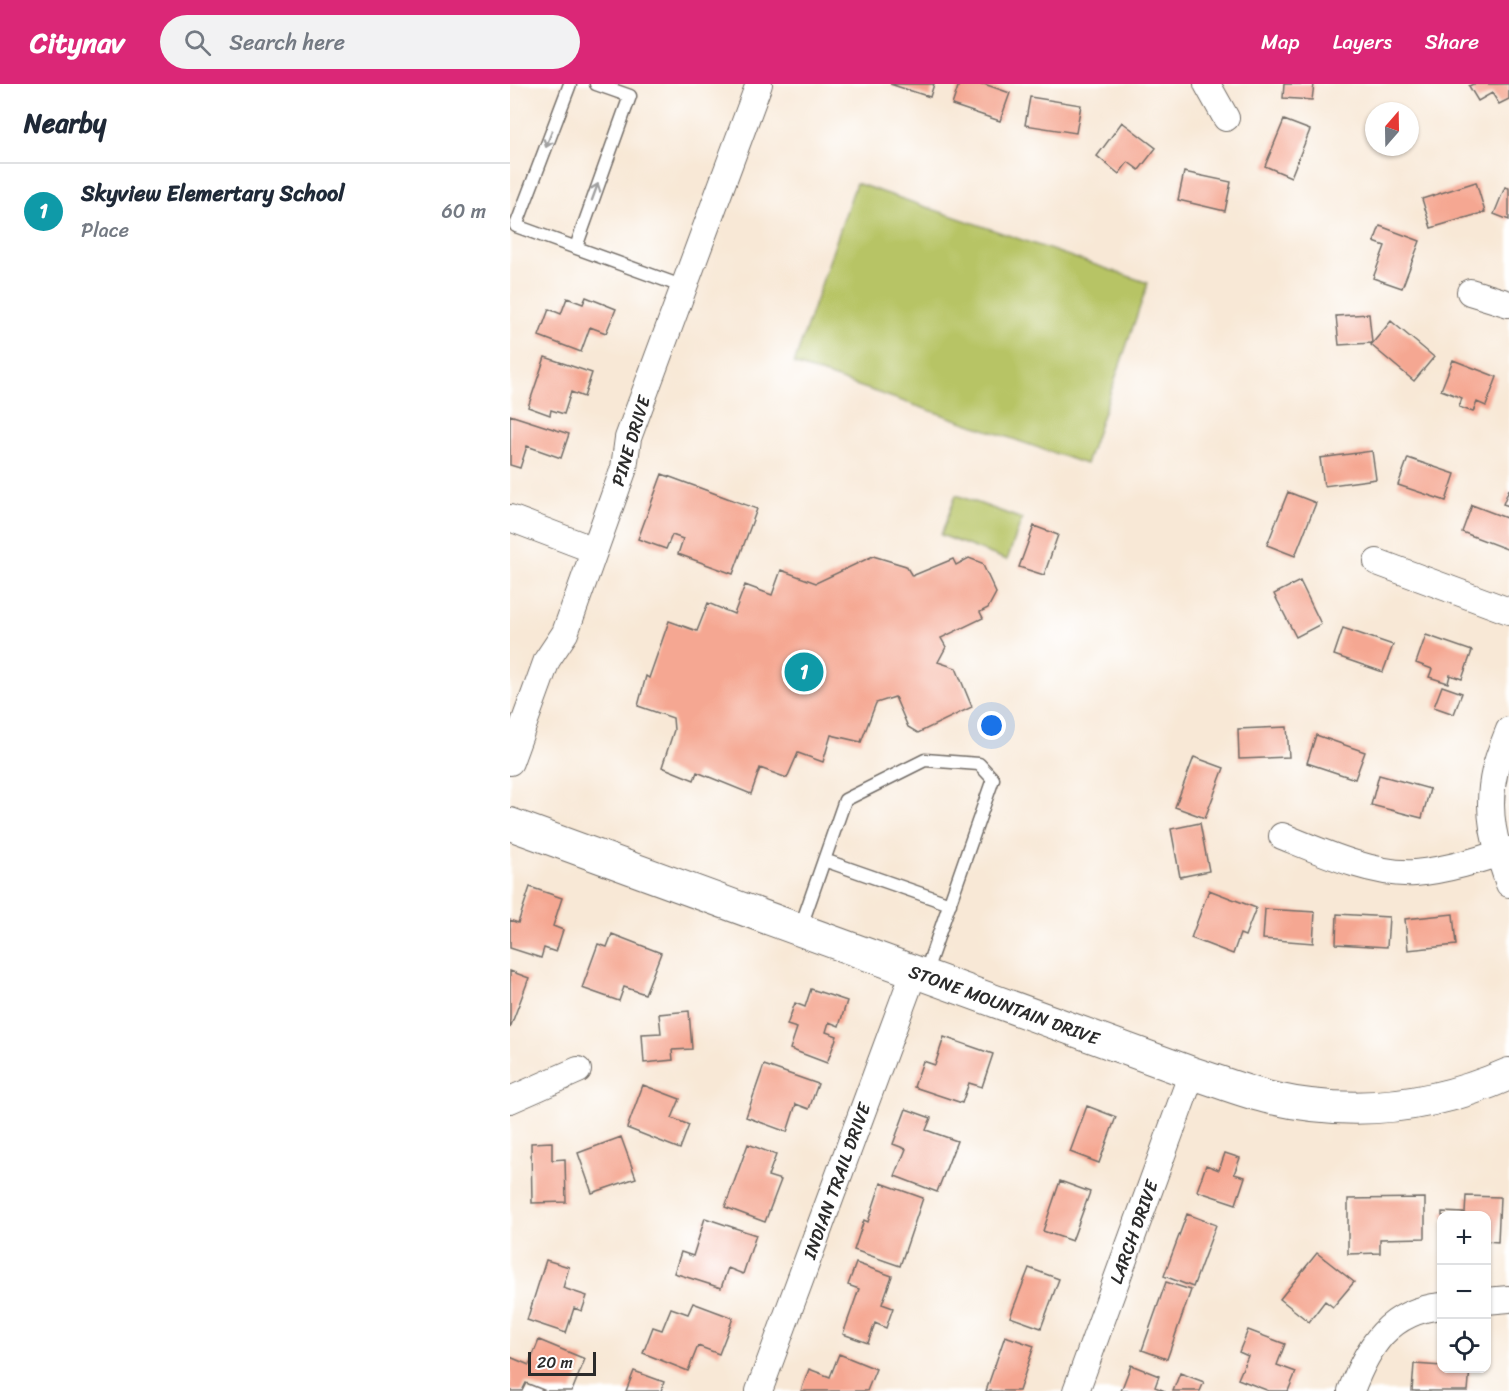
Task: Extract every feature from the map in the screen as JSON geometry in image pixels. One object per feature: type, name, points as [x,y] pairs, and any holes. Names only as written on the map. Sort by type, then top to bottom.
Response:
[{"type":"street","name":"PINE DRIVE","points":[[510,762],[547,660],[565,633],[624,468],[628,438],[759,84]]},
{"type":"street","points":[[1207,84],[1226,118]]},
{"type":"street","points":[[1470,292],[1509,304]]},
{"type":"street","points":[[510,518],[594,550]]},
{"type":"street","points":[[1377,562],[1509,611]]},
{"type":"street","points":[[1509,730],[1495,768],[1491,795],[1491,824],[1503,852],[1509,884]]},
{"type":"street","name":"STONE MOUNTAIN DRIVE","points":[[510,824],[1192,1073],[1270,1098],[1323,1107],[1353,1109],[1386,1107],[1434,1100],[1478,1088],[1509,1074]]},
{"type":"street","points":[[1282,836],[1380,870],[1414,873],[1468,863],[1503,852]]},
{"type":"street","name":"INDIAN TRAIL DRIVE","points":[[759,1391],[919,974]]},
{"type":"street","points":[[510,1100],[578,1070]]},
{"type":"street","name":"LARCH DRIVE","points":[[1076,1391],[1192,1073]]},
{"type":"street","points":[[1491,1301],[1509,1299]]},
{"type":"street","points":[[1351,1391],[1360,1366],[1376,1338],[1412,1312],[1437,1307]]},
{"type":"lane","points":[[570,84],[516,226],[684,287]]},
{"type":"lane","points":[[576,247],[630,96],[596,84]]},
{"type":"lane","points":[[800,930],[845,800],[925,760],[979,764],[993,779],[950,904],[919,974]]},
{"type":"lane","points":[[824,860],[950,904]]},
{"type":"green space","points":[[856,183],[1148,283],[1086,464],[794,364]]},
{"type":"green space","points":[[956,495],[1022,519],[1007,560],[941,535]]},
{"type":"building","points":[[890,84],[934,84],[930,97]]},
{"type":"building","points":[[959,84],[984,84],[1010,93],[1000,121],[952,105]]},
{"type":"building","points":[[1284,84],[1314,84],[1312,100],[1283,98]]},
{"type":"building","points":[[1509,84],[1509,99],[1499,104],[1492,93],[1478,101],[1469,86]]},
{"type":"building","points":[[1030,97],[1081,105],[1076,133],[1025,125]]},
{"type":"building","points":[[1284,120],[1310,130],[1291,177],[1265,166]]},
{"type":"building","points":[[1122,122],[1156,148],[1139,170],[1128,162],[1119,174],[1097,156]]},
{"type":"building","points":[[1184,172],[1231,182],[1225,211],[1178,200]]},
{"type":"building","points":[[1476,182],[1485,212],[1431,228],[1422,199]]},
{"type":"building","points":[[1505,187],[1509,188],[1509,220],[1494,214]]},
{"type":"building","points":[[1380,226],[1420,241],[1402,288],[1373,278],[1385,246],[1374,242]]},
{"type":"building","points":[[586,297],[616,309],[606,333],[590,327],[581,352],[539,336],[549,309],[561,314],[567,298],[583,304]]},
{"type":"building","points":[[1369,314],[1372,343],[1339,345],[1336,316]]},
{"type":"building","points":[[1391,321],[1434,357],[1414,381],[1371,345]]},
{"type":"building","points":[[545,357],[592,373],[584,397],[571,392],[564,414],[551,410],[550,415],[528,407]]},
{"type":"building","points":[[1453,360],[1497,377],[1486,406],[1477,402],[1473,412],[1459,407],[1462,398],[1441,390]]},
{"type":"building","points":[[510,415],[569,434],[561,458],[527,446],[520,468],[510,465]]},
{"type":"building","points":[[1372,451],[1376,479],[1324,486],[1320,458]]},
{"type":"building","points":[[1408,458],[1455,474],[1446,501],[1398,485]]},
{"type":"building","points":[[662,474],[757,509],[733,574],[678,554],[683,539],[672,535],[666,549],[638,539]]},
{"type":"building","points":[[1509,489],[1509,506],[1503,504]]},
{"type":"building","points":[[1288,492],[1316,503],[1295,556],[1267,545]]},
{"type":"building","points":[[1472,505],[1509,519],[1509,550],[1462,532]]},
{"type":"building","points":[[1034,526],[1058,535],[1044,575],[1019,567]]},
{"type":"building","points":[[873,556],[906,566],[912,576],[953,559],[956,565],[969,558],[982,563],[996,593],[988,608],[980,612],[983,618],[941,638],[946,647],[938,662],[956,668],[972,707],[918,733],[908,727],[895,697],[876,703],[861,742],[831,735],[823,762],[798,753],[787,778],[760,768],[751,794],[697,772],[694,780],[662,767],[674,730],[673,718],[638,706],[646,676],[649,678],[669,621],[697,631],[708,603],[734,614],[745,585],[772,595],[781,570],[816,583]]},
{"type":"building","points":[[1300,581],[1321,624],[1296,637],[1274,594]]},
{"type":"building","points":[[1343,628],[1393,645],[1383,672],[1334,655]]},
{"type":"building","points":[[1426,635],[1472,651],[1462,679],[1450,675],[1448,683],[1429,677],[1432,669],[1416,663]]},
{"type":"building","points":[[1442,686],[1462,693],[1454,714],[1434,707]]},
{"type":"building","points":[[1287,727],[1289,757],[1239,759],[1238,729]]},
{"type":"building","points":[[1316,735],[1365,752],[1355,779],[1307,763]]},
{"type":"building","points":[[1194,757],[1224,768],[1205,818],[1175,807]]},
{"type":"building","points":[[1379,775],[1430,789],[1422,818],[1371,805]]},
{"type":"building","points":[[1200,823],[1209,871],[1180,877],[1171,829]]},
{"type":"building","points":[[530,887],[562,898],[553,926],[563,930],[556,952],[544,948],[541,958],[510,948],[510,920],[518,923]]},
{"type":"building","points":[[1209,890],[1256,908],[1245,936],[1240,934],[1233,954],[1191,938]]},
{"type":"building","points":[[1265,909],[1315,912],[1313,943],[1263,939]]},
{"type":"building","points":[[1337,914],[1389,917],[1387,947],[1336,944]]},
{"type":"building","points":[[1453,914],[1456,945],[1408,950],[1405,919]]},
{"type":"building","points":[[612,934],[661,953],[645,994],[624,987],[619,1001],[582,988],[598,944],[607,947]]},
{"type":"building","points":[[510,971],[529,978],[510,1028]]},
{"type":"building","points":[[811,989],[847,1001],[839,1026],[829,1022],[826,1032],[837,1036],[827,1063],[790,1049],[797,1028],[787,1025],[795,1003],[805,1007]]},
{"type":"building","points":[[689,1011],[692,1049],[672,1050],[673,1060],[644,1063],[642,1034],[661,1033],[659,1014]]},
{"type":"building","points":[[944,1037],[993,1054],[982,1087],[969,1083],[962,1103],[914,1087],[923,1061],[935,1065]]},
{"type":"building","points":[[764,1065],[818,1084],[809,1109],[796,1104],[787,1132],[746,1117]]},
{"type":"building","points":[[643,1085],[680,1099],[672,1118],[689,1125],[680,1149],[627,1128]]},
{"type":"building","points":[[1087,1106],[1116,1117],[1099,1163],[1070,1152]]},
{"type":"building","points":[[906,1109],[931,1118],[926,1130],[957,1141],[937,1192],[895,1176],[906,1149],[893,1144]]},
{"type":"building","points":[[621,1137],[636,1178],[592,1193],[578,1153]]},
{"type":"building","points":[[552,1142],[552,1160],[565,1159],[566,1202],[532,1203],[531,1143]]},
{"type":"building","points":[[748,1144],[776,1155],[768,1176],[781,1180],[765,1222],[725,1207]]},
{"type":"building","points":[[1225,1153],[1240,1158],[1234,1174],[1245,1177],[1236,1204],[1197,1191],[1206,1165],[1219,1170]]},
{"type":"building","points":[[1060,1181],[1090,1192],[1072,1241],[1043,1231]]},
{"type":"building","points":[[881,1183],[923,1198],[900,1266],[854,1250],[864,1220],[868,1222]]},
{"type":"building","points":[[1466,1196],[1500,1197],[1498,1242],[1491,1241],[1491,1211],[1465,1211]]},
{"type":"building","points":[[1425,1198],[1425,1238],[1380,1239],[1380,1253],[1348,1254],[1348,1199]]},
{"type":"building","points":[[1187,1214],[1216,1225],[1193,1287],[1164,1276]]},
{"type":"building","points":[[705,1218],[756,1235],[743,1274],[728,1268],[721,1288],[674,1273],[681,1252],[693,1256]]},
{"type":"building","points":[[1317,1253],[1354,1282],[1333,1307],[1325,1301],[1309,1322],[1280,1299]]},
{"type":"building","points":[[546,1260],[569,1267],[563,1288],[587,1296],[582,1311],[574,1308],[566,1333],[527,1320]]},
{"type":"building","points":[[856,1263],[892,1276],[882,1304],[893,1308],[886,1328],[875,1323],[868,1343],[843,1334],[859,1289],[848,1285]]},
{"type":"building","points":[[1029,1268],[1059,1279],[1041,1328],[1010,1317]]},
{"type":"building","points":[[1166,1282],[1191,1290],[1167,1359],[1142,1350]]},
{"type":"building","points":[[693,1303],[733,1318],[719,1354],[698,1346],[688,1371],[643,1353],[653,1327],[662,1330],[671,1308],[688,1314]]},
{"type":"building","points":[[1248,1330],[1285,1344],[1277,1365],[1296,1372],[1288,1391],[1269,1391],[1238,1379],[1248,1356],[1239,1352]]},
{"type":"building","points":[[1005,1336],[1034,1346],[1019,1391],[986,1391]]},
{"type":"building","points":[[539,1340],[585,1359],[572,1391],[546,1391],[526,1383],[522,1391],[510,1391],[510,1357],[529,1365]]},
{"type":"building","points":[[839,1354],[876,1369],[867,1391],[801,1391],[809,1369],[830,1377]]},
{"type":"building","points":[[1414,1364],[1437,1366],[1437,1373],[1470,1373],[1468,1391],[1412,1391]]},
{"type":"building","points":[[1131,1365],[1159,1376],[1155,1387],[1165,1391],[1121,1391]]},
{"type":"building","points":[[634,1371],[664,1382],[661,1391],[626,1391]]},
{"type":"building","points":[[1180,1373],[1204,1382],[1200,1391],[1173,1391]]},
{"type":"place","name":"Skyview Elemertary School","points":[[804,672]]}]
